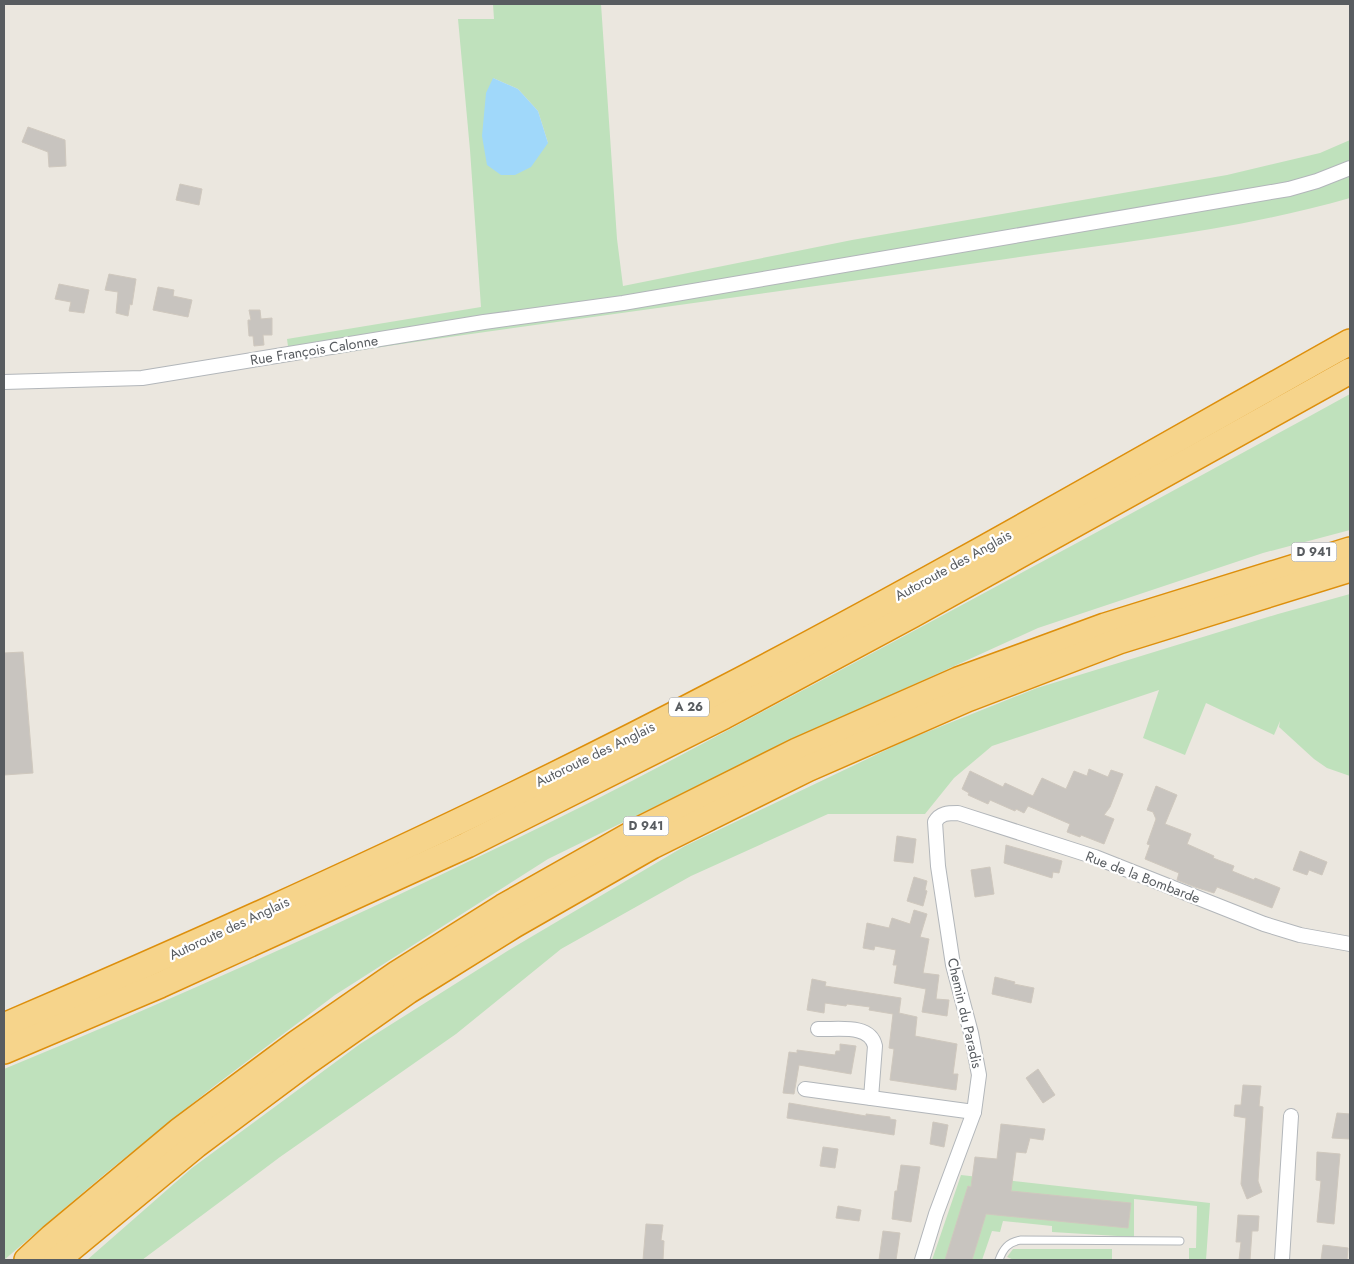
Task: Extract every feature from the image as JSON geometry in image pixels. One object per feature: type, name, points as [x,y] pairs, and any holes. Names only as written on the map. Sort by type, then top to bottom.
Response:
[{"type":"highway","name":"Autoroute des Anglais","points":[[4,1026],[175,953],[451,826],[712,696],[915,586],[1350,342]]},
{"type":"highway","name":"Autoroute des Anglais","points":[[4,1052],[160,985],[467,845],[724,716],[912,615],[1350,371]]},
{"type":"highway","name":"D 941","points":[[1282,581],[1318,549],[1350,535]]},
{"type":"highway","name":"D 941","points":[[57,1260],[196,1145],[322,1051],[408,991],[514,925],[652,846],[807,769],[967,699],[1282,581],[1350,550]]},
{"type":"highway","name":"D 941","points":[[27,1260],[179,1131],[297,1043],[398,973],[503,907],[641,829],[797,751],[958,680],[1105,626],[1282,581],[1350,568]]},
{"type":"highway","name":"D 941","points":[[1282,581],[1318,589],[1350,581]]},
{"type":"street","name":"Rue François Calonne","points":[[4,382],[142,378],[484,322],[623,303],[1282,190],[1317,181],[1350,168]]},
{"type":"street","name":"Rue de la Bombarde","points":[[937,818],[946,813],[958,813],[1095,857],[1264,924],[1300,935],[1350,944]]},
{"type":"street","name":"Chemin du Paradis","points":[[922,1260],[936,1214],[974,1112],[979,1075],[976,1055],[953,965],[938,866],[934,822],[937,818]]},
{"type":"street","points":[[818,1029],[860,1030],[870,1035],[875,1046],[871,1098]]},
{"type":"street","points":[[805,1089],[974,1112]]},
{"type":"street","points":[[1282,1260],[1291,1116]]},
{"type":"lane","points":[[999,1260],[1004,1248],[1015,1241],[1021,1240],[1180,1241]]},
{"type":"green space","points":[[493,4],[601,4],[617,239],[623,286],[852,240],[1227,175],[1320,153],[1350,140],[1350,198],[1260,220],[1168,236],[290,361],[287,339],[481,307],[470,150],[458,19],[494,19]],"holes":[[[493,78],[518,89],[538,111],[548,143]]]},
{"type":"green space","points":[[1350,394],[1350,530],[1263,553],[1038,628],[783,744],[548,859],[335,995],[213,1087],[106,1173],[4,1260],[4,1069],[264,957],[458,867],[560,817],[674,759],[890,644]]},
{"type":"green space","points":[[1350,594],[1350,776],[1327,768],[1314,759],[1279,727],[1280,721],[1274,735],[1206,703],[1185,755],[1143,738],[1159,690],[992,746],[954,778],[925,814],[828,814],[691,876],[561,949],[456,1034],[280,1157],[142,1260],[87,1260],[192,1168],[360,1044],[509,950],[685,846],[907,740],[1037,688],[1278,614]]},
{"type":"green space","points":[[961,1175],[1210,1203],[1206,1260],[1189,1260],[1189,1248],[1196,1248],[1197,1206],[1134,1199],[1134,1237],[1052,1232],[1052,1226],[1003,1221],[1000,1232],[992,1231],[982,1260],[932,1260]]},
{"type":"green space","points":[[1013,1249],[1112,1249],[1112,1260],[1014,1260],[1007,1257]]},
{"type":"water","points":[[493,78],[518,89],[538,111],[548,143],[531,167],[515,175],[501,175],[487,165],[482,136],[486,93]]},
{"type":"building","points":[[28,127],[65,140],[66,166],[49,167],[48,152],[22,142]]},
{"type":"building","points":[[180,184],[202,189],[199,205],[176,200]]},
{"type":"building","points":[[109,274],[136,279],[132,305],[130,304],[128,316],[116,313],[118,292],[105,290]]},
{"type":"building","points":[[59,284],[89,290],[84,313],[69,311],[71,302],[55,299]]},
{"type":"building","points":[[158,287],[174,290],[173,296],[192,300],[188,317],[153,310]]},
{"type":"building","points":[[249,310],[260,310],[261,319],[272,318],[272,335],[263,335],[264,345],[254,346],[253,336],[249,336],[248,320],[251,320]]},
{"type":"building","points":[[23,652],[33,773],[4,775],[4,653]]},
{"type":"building","points":[[1089,769],[1108,777],[1111,770],[1123,774],[1110,807],[1104,815],[1114,819],[1104,844],[1067,832],[1070,824],[1028,806],[1024,813],[1016,809],[1015,811],[990,800],[988,804],[968,795],[969,793],[962,789],[970,771],[1003,787],[1005,783],[1033,796],[1042,778],[1066,789],[1074,771],[1087,776]]},
{"type":"building","points":[[1156,786],[1177,795],[1165,824],[1191,834],[1187,844],[1214,856],[1213,858],[1234,866],[1232,871],[1280,888],[1272,908],[1217,887],[1214,893],[1195,887],[1177,880],[1179,873],[1145,859],[1150,845],[1147,844],[1156,819],[1153,812],[1147,810]]},
{"type":"building","points":[[897,836],[916,839],[913,863],[894,861]]},
{"type":"building","points":[[1006,845],[1062,861],[1059,873],[1053,872],[1052,878],[1004,863]]},
{"type":"building","points":[[1300,851],[1327,862],[1322,875],[1309,870],[1307,875],[1293,870]]},
{"type":"building","points":[[990,867],[994,894],[975,897],[971,870]]},
{"type":"building","points":[[914,877],[927,881],[925,890],[927,891],[923,906],[907,901]]},
{"type":"building","points":[[914,910],[927,914],[920,937],[929,939],[923,973],[939,975],[936,999],[949,1000],[947,1016],[922,1012],[926,989],[894,983],[897,965],[893,965],[896,950],[875,946],[874,950],[863,948],[867,923],[889,928],[892,918],[910,924]]},
{"type":"building","points":[[995,977],[1015,982],[1014,984],[1034,988],[1031,1003],[992,994]]},
{"type":"building","points":[[812,979],[826,982],[825,986],[901,998],[899,1013],[917,1017],[915,1036],[957,1044],[953,1074],[958,1074],[956,1090],[890,1080],[894,1049],[889,1048],[893,1014],[869,1010],[870,1007],[847,1004],[846,1006],[825,1003],[824,1013],[807,1010]]},
{"type":"building","points":[[840,1044],[856,1046],[851,1074],[799,1065],[794,1094],[783,1093],[789,1052],[797,1053],[797,1050],[835,1055],[836,1051],[840,1051]]},
{"type":"building","points":[[1038,1069],[1055,1095],[1043,1103],[1026,1078]]},
{"type":"building","points":[[1243,1085],[1261,1086],[1259,1106],[1263,1107],[1258,1181],[1262,1192],[1247,1199],[1241,1184],[1246,1118],[1234,1116],[1235,1105],[1241,1105]]},
{"type":"building","points":[[789,1103],[866,1116],[866,1114],[890,1117],[890,1119],[896,1120],[894,1135],[787,1118]]},
{"type":"building","points":[[1337,1113],[1350,1114],[1350,1139],[1332,1138]]},
{"type":"building","points":[[933,1122],[948,1125],[944,1147],[930,1144]]},
{"type":"building","points":[[1001,1124],[1045,1129],[1043,1140],[1030,1138],[1026,1153],[1016,1152],[1011,1191],[1131,1203],[1128,1228],[986,1214],[972,1260],[945,1260],[968,1186],[971,1187],[975,1157],[997,1159]]},
{"type":"building","points":[[823,1147],[838,1149],[835,1168],[820,1166]]},
{"type":"building","points":[[1317,1152],[1340,1154],[1334,1224],[1317,1222],[1321,1181],[1316,1180]]},
{"type":"building","points":[[901,1165],[920,1167],[911,1222],[892,1219],[895,1191],[897,1191]]},
{"type":"building","points":[[838,1206],[861,1210],[859,1221],[836,1218]]},
{"type":"building","points":[[1238,1215],[1259,1216],[1258,1231],[1252,1231],[1250,1260],[1239,1260],[1241,1242],[1236,1242]]},
{"type":"building","points":[[646,1224],[663,1225],[661,1240],[664,1241],[663,1260],[643,1260]]},
{"type":"building","points":[[883,1231],[900,1233],[896,1260],[879,1260]]},
{"type":"building","points":[[1323,1245],[1348,1248],[1347,1260],[1321,1260]]}]
